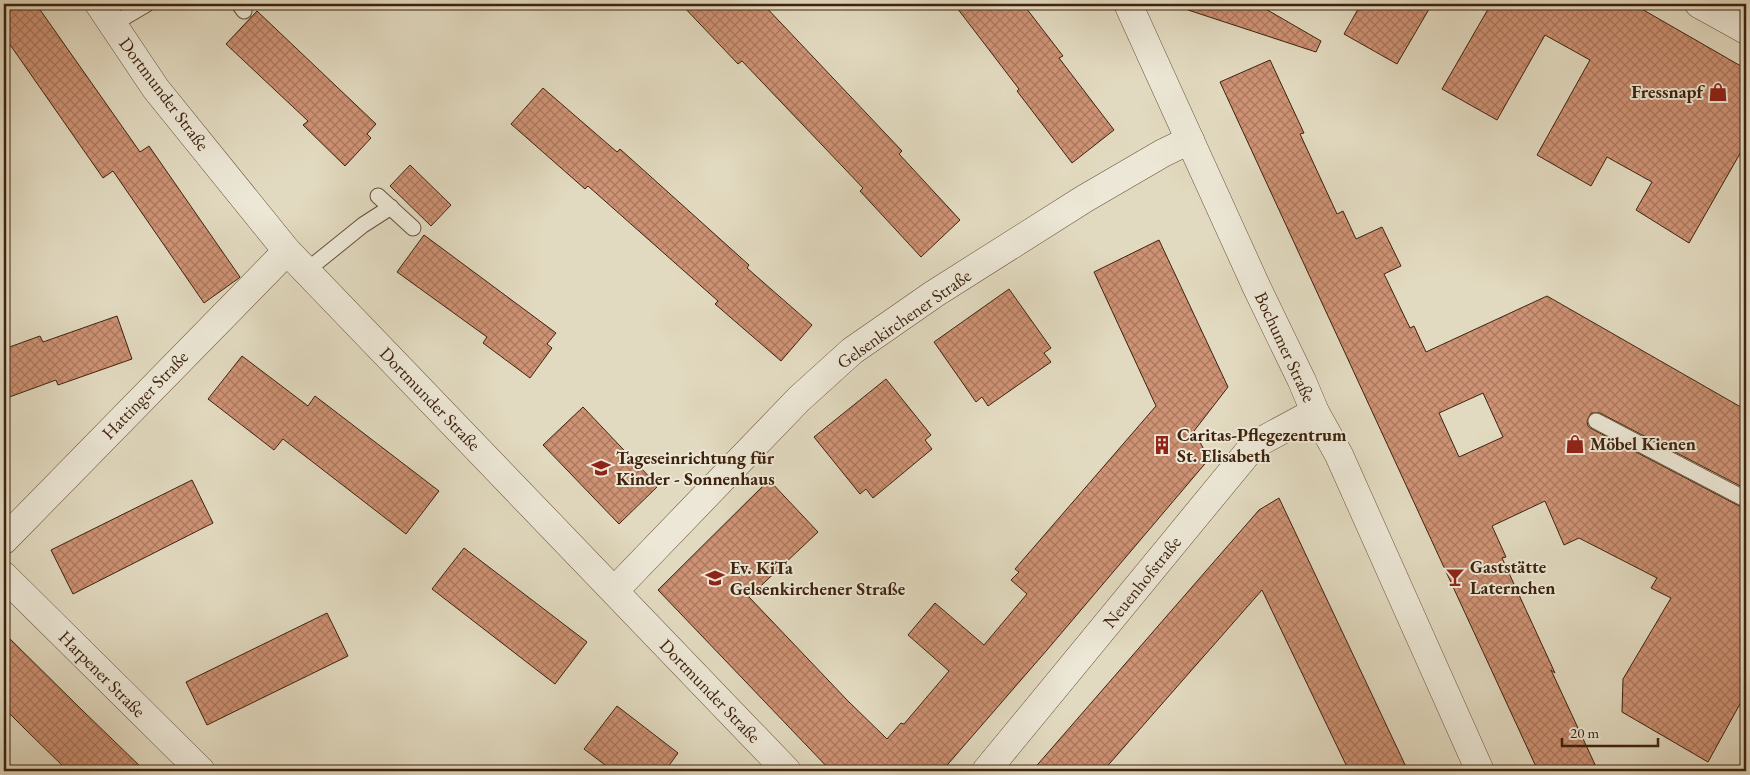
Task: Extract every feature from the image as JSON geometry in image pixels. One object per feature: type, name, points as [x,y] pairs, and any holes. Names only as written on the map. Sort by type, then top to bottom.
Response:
[{"type":"street","name":"Bochumer Straße","points":[[1128,4],[1315,412],[1339,455],[1480,771]]},
{"type":"street","points":[[1699,4],[1746,30]]},
{"type":"street","name":"Dortmunder Straße","points":[[106,14],[156,89],[287,251],[787,771]]},
{"type":"street","name":"Gelsenkirchener Straße","points":[[614,590],[799,399],[852,351],[934,294],[1084,199],[1162,153],[1190,140]]},
{"type":"street","name":"Hattinger Straße","points":[[4,540],[287,251]]},
{"type":"street","name":"Neuenhofstraße","points":[[986,771],[1254,446],[1315,412]]},
{"type":"street","name":"Harpener Straße","points":[[4,576],[201,771]]},
{"type":"lane","points":[[106,14],[147,4]]},
{"type":"lane","points":[[378,196],[412,228]]},
{"type":"lane","points":[[306,271],[363,225],[391,207]]},
{"type":"lane","points":[[1596,421],[1745,499]]},
{"type":"building","points":[[4,4],[36,4],[140,152],[149,146],[239,278],[204,303],[113,171],[103,178],[4,36]]},
{"type":"building","points":[[681,4],[763,4],[902,151],[899,154],[960,220],[921,257],[860,191],[863,188],[742,61],[738,64]]},
{"type":"building","points":[[954,4],[1023,4],[1063,56],[1059,58],[1114,130],[1072,163],[1017,91],[1019,89]]},
{"type":"building","points":[[1186,4],[1257,4],[1321,41],[1316,52],[1185,9]]},
{"type":"building","points":[[1361,4],[1432,4],[1397,64],[1344,34]]},
{"type":"building","points":[[1491,4],[1633,4],[1746,69],[1746,143],[1689,243],[1636,210],[1652,182],[1607,157],[1591,186],[1537,155],[1590,60],[1545,35],[1497,120],[1442,89]]},
{"type":"building","points":[[257,11],[376,124],[367,134],[371,138],[345,166],[303,125],[308,121],[226,44]]},
{"type":"building","points":[[1270,60],[1304,133],[1300,134],[1337,214],[1343,211],[1356,239],[1382,227],[1401,266],[1384,274],[1410,328],[1414,326],[1426,352],[1547,296],[1746,410],[1746,489],[1600,413],[1591,413],[1587,421],[1588,426],[1592,429],[1746,508],[1746,693],[1708,762],[1622,712],[1623,679],[1671,598],[1651,588],[1657,578],[1579,538],[1564,545],[1545,501],[1492,526],[1506,557],[1502,558],[1598,771],[1538,771],[1220,82]],"holes":[[[1483,393],[1503,437],[1459,457],[1439,413]]]},
{"type":"building","points":[[543,88],[617,152],[620,149],[749,265],[747,268],[812,325],[781,361],[715,304],[718,301],[588,186],[585,189],[511,124]]},
{"type":"building","points":[[410,165],[451,205],[431,226],[390,186]]},
{"type":"building","points":[[424,235],[556,333],[547,344],[552,348],[530,378],[483,343],[487,337],[397,272]]},
{"type":"building","points":[[1159,240],[1228,387],[1194,431],[1209,459],[942,771],[831,771],[658,590],[769,480],[818,532],[749,597],[847,700],[887,739],[901,723],[904,724],[949,671],[908,635],[935,603],[984,645],[1027,594],[1011,580],[1019,572],[1015,569],[1156,406],[1094,272]]},
{"type":"building","points":[[1009,289],[1051,348],[1044,353],[1051,362],[988,406],[982,397],[976,402],[934,342]]},
{"type":"building","points":[[117,316],[132,359],[58,385],[56,380],[4,399],[4,349],[40,336],[43,342]]},
{"type":"building","points":[[242,356],[308,406],[315,396],[439,491],[406,534],[283,439],[274,450],[208,399]]},
{"type":"building","points":[[886,379],[931,435],[925,440],[932,449],[873,498],[866,489],[860,494],[814,437]]},
{"type":"building","points":[[583,407],[658,486],[619,524],[543,445]]},
{"type":"building","points":[[192,480],[213,523],[73,594],[51,550]]},
{"type":"building","points":[[1279,498],[1408,771],[1349,771],[1262,590],[1103,771],[1032,771],[1259,510]]},
{"type":"building","points":[[464,548],[587,642],[555,684],[432,589]]},
{"type":"building","points":[[327,613],[348,656],[207,725],[186,682]]},
{"type":"building","points":[[4,633],[145,771],[68,771],[26,730],[4,708]]},
{"type":"building","points":[[617,706],[678,753],[665,771],[613,771],[584,749]]},
{"type":"place","name":"Fressnapf","points":[[1718,92]]},
{"type":"place","name":"Möbel Kienen","points":[[1575,444]]},
{"type":"place","name":"Caritas-Pflegezentrum St. Elisabeth","points":[[1162,445]]},
{"type":"place","name":"Tageseinrichtung für Kinder - Sonnenhaus","points":[[601,468]]},
{"type":"place","name":"Gaststätte Laternchen","points":[[1455,577]]},
{"type":"place","name":"Ev. KiTa Gelsenkirchener Straße","points":[[715,578]]}]
